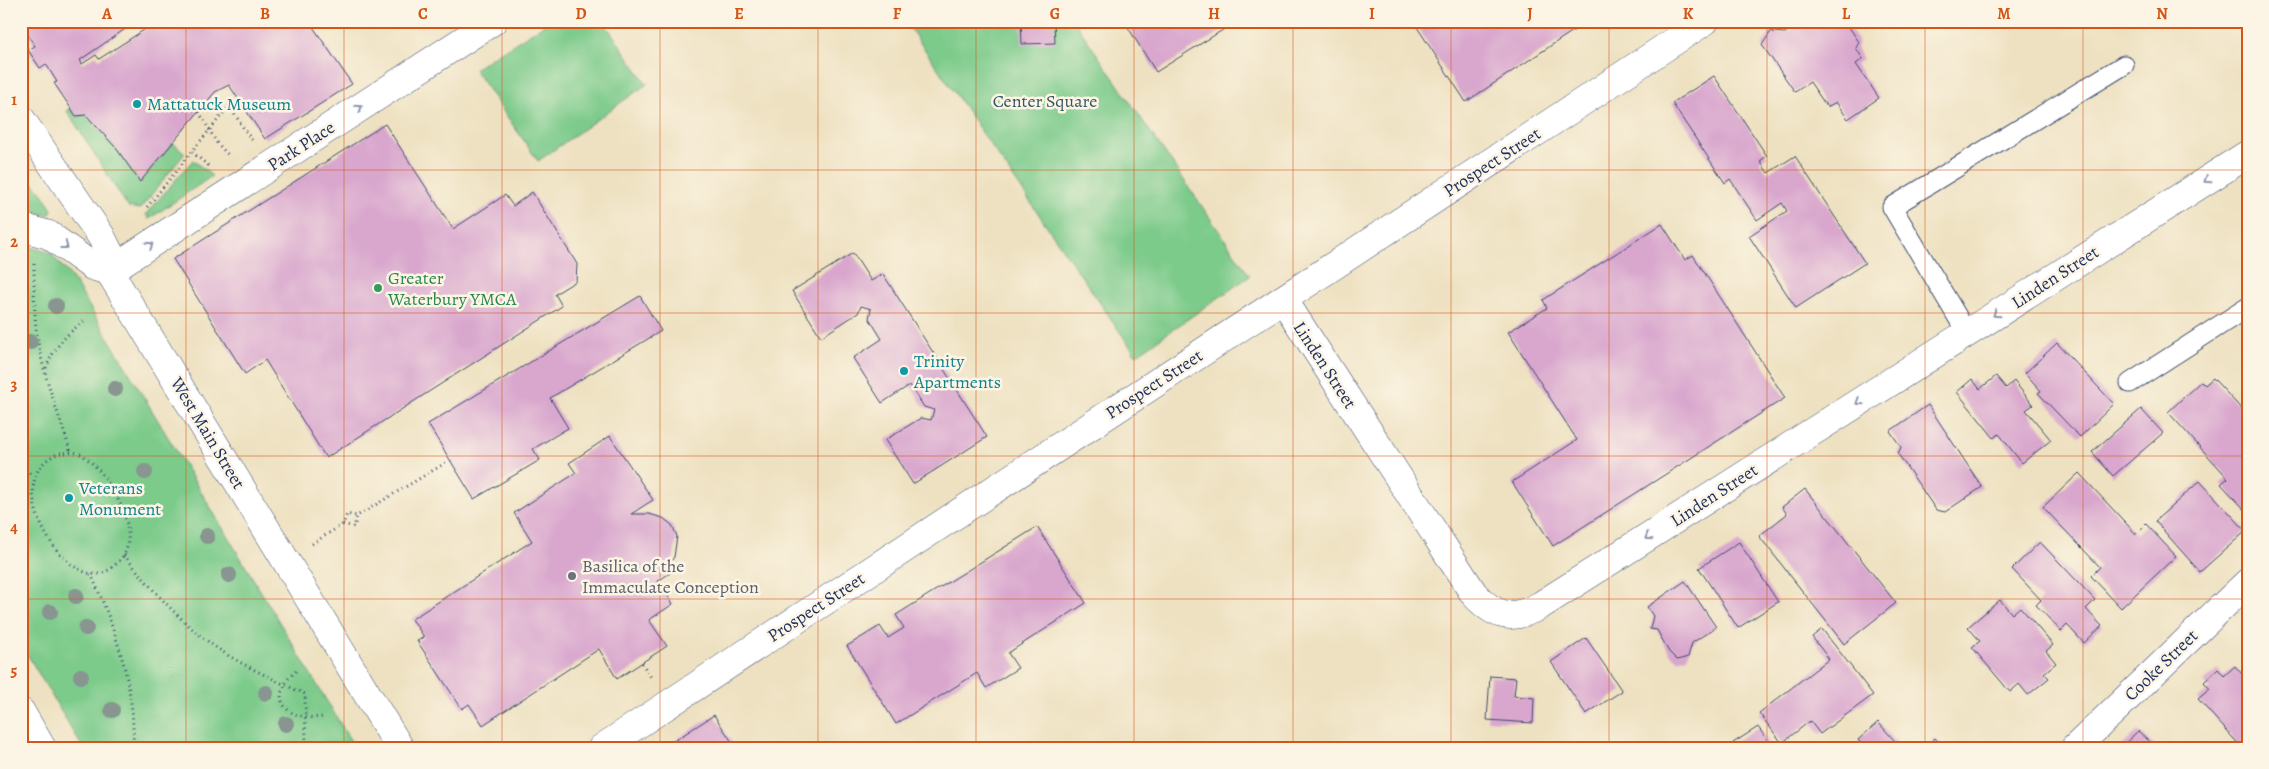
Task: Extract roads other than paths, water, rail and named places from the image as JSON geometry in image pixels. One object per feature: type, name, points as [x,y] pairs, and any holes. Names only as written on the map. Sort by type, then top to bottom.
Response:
[{"type":"street","name":"Park Place","points":[[109,272],[493,21]]},
{"type":"street","name":"Prospect Street","points":[[602,748],[1705,21]]},
{"type":"street","name":"West Main Street","points":[[21,119],[106,245],[109,252],[109,272],[400,748]]},
{"type":"street","points":[[21,145],[51,168],[72,192]]},
{"type":"street","name":"Linden Street","points":[[1283,299],[1474,594],[1484,606],[1506,616],[1525,613],[1541,605],[2248,154]]},
{"type":"street","points":[[21,227],[49,235],[92,266],[109,272]]},
{"type":"street","name":"Cooke Street","points":[[2074,748],[2248,582]]},
{"type":"street","points":[[21,712],[42,748]]},
{"type":"lane","points":[[1967,333],[1892,207],[2124,65]]},
{"type":"lane","points":[[2130,383],[2248,306]]},
{"type":"place","name":"Mattatuck Museum","points":[[137,104]]},
{"type":"place","name":"Greater Waterbury YMCA","points":[[378,288]]},
{"type":"place","name":"Trinity Apartments","points":[[904,371]]},
{"type":"place","name":"Veterans Monument","points":[[69,498]]},
{"type":"place","name":"Basilica of the Immaculate Conception","points":[[572,576]]},
{"type":"park label","name":"Center Square","points":[[1045,101]]}]
